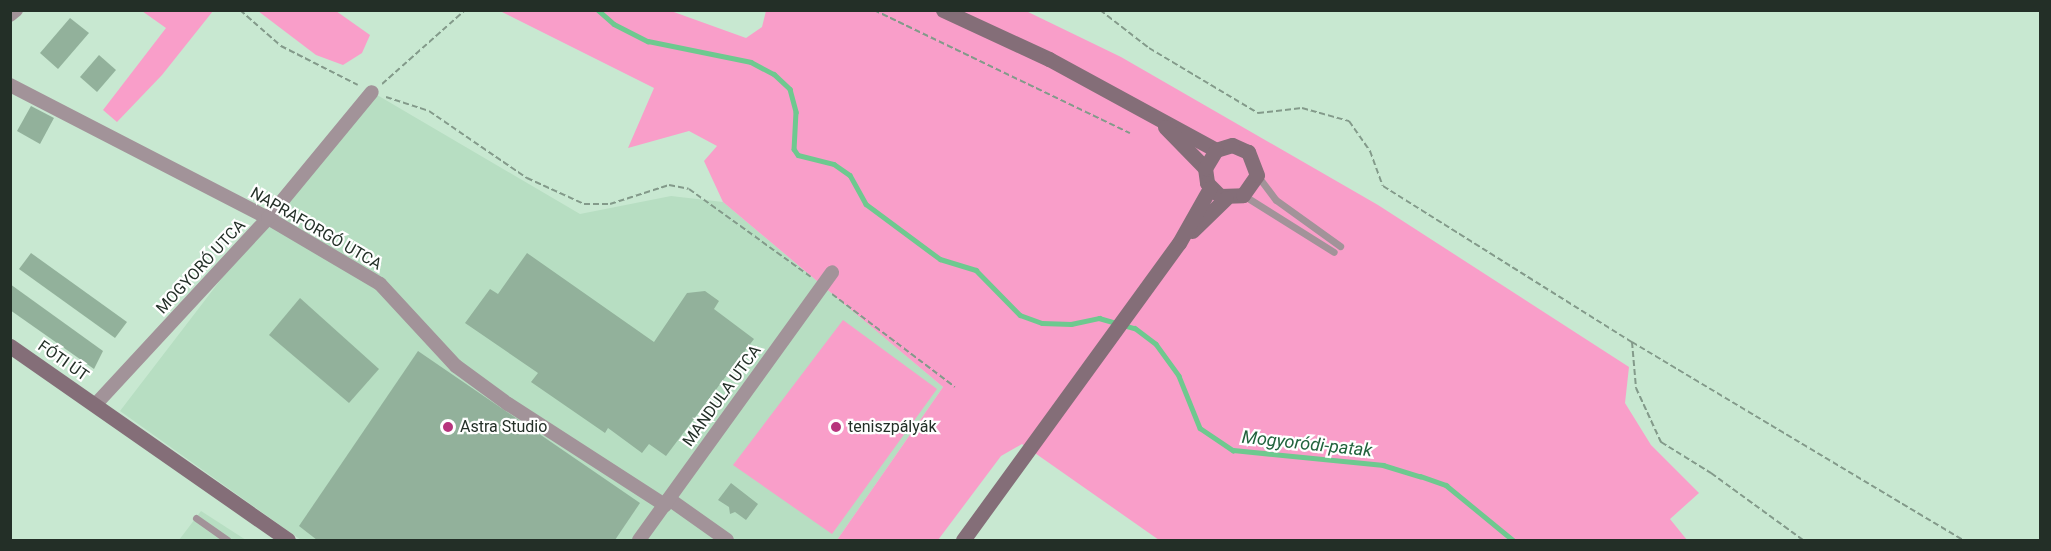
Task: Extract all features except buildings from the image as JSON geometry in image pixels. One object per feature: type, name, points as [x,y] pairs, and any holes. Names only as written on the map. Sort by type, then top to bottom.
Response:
[{"type":"main road","points":[[943,10],[1049,58],[1216,150]]},
{"type":"main road","points":[[963,540],[1179,243],[1210,188],[1205,168],[1155,117]]},
{"type":"main road","points":[[1179,243],[1226,198],[1243,195],[1257,175],[1248,152],[1232,145],[1216,150],[1205,168]]},
{"type":"main road","points":[[1210,188],[1226,198]]},
{"type":"main road","name":"FÓTI ÚT","points":[[10,346],[288,540]]},
{"type":"street","points":[[10,15],[16,10]]},
{"type":"street","name":"NAPRAFORGÓ UTCA","points":[[10,85],[268,218],[380,284],[456,366],[508,404],[727,540]]},
{"type":"street","name":"MOGYORÓ UTCA","points":[[95,405],[268,218],[372,92]]},
{"type":"street","name":"MANDULA UTCA","points":[[639,540],[832,272]]},
{"type":"lane","points":[[1257,175],[1276,200],[1340,246]]},
{"type":"lane","points":[[1243,195],[1334,252]]},
{"type":"lane","points":[[196,518],[227,540]]},
{"type":"path","points":[[240,10],[281,46],[372,92],[429,111],[527,178],[584,204],[610,204],[669,185],[689,189],[822,285],[861,319],[955,387]]},
{"type":"path","points":[[372,92],[465,10]]},
{"type":"path","points":[[874,10],[1130,133]]},
{"type":"path","points":[[1100,10],[1149,48],[1258,113],[1302,108],[1349,121],[1370,151],[1383,186],[1632,342],[1963,540]]},
{"type":"path","points":[[1632,342],[1636,388],[1661,442],[1711,473],[1803,540]]},
{"type":"shaded area","points":[[142,11],[213,11],[162,75],[117,122],[103,110],[166,28]]},
{"type":"shaded area","points":[[258,11],[336,11],[370,35],[362,53],[343,65],[316,55]]},
{"type":"shaded area","points":[[500,11],[671,11],[746,38],[762,27],[766,11],[1026,11],[1121,57],[1378,205],[1629,367],[1625,403],[1651,445],[1699,493],[1670,519],[1687,540],[1159,540],[1022,444],[1001,456],[938,540],[837,540],[943,387],[723,202],[704,161],[717,146],[689,131],[628,148],[654,88]]},
{"type":"shaded area","points":[[372,92],[580,214],[671,196],[723,202],[943,387],[837,540],[301,540],[120,411],[268,218]]},
{"type":"shaded area","name":"teniszpályák","points":[[843,320],[937,389],[832,534],[733,465]]},
{"type":"shaded area","points":[[201,511],[246,540],[179,540]]},
{"type":"waterway","name":"Mogyoródi-patak","points":[[598,10],[614,24],[648,41],[751,62],[774,74],[790,89],[796,112],[794,149],[798,155],[834,164],[850,175],[866,204],[940,259],[976,270],[1020,315],[1042,323],[1071,324],[1099,318],[1135,328],[1156,344],[1179,376],[1200,428],[1233,450],[1383,465],[1420,476],[1446,485],[1513,540]]},
{"type":"place","name":"Astra Studio","points":[[448,427]]},
{"type":"place","name":"teniszpályák","points":[[836,427]]}]
